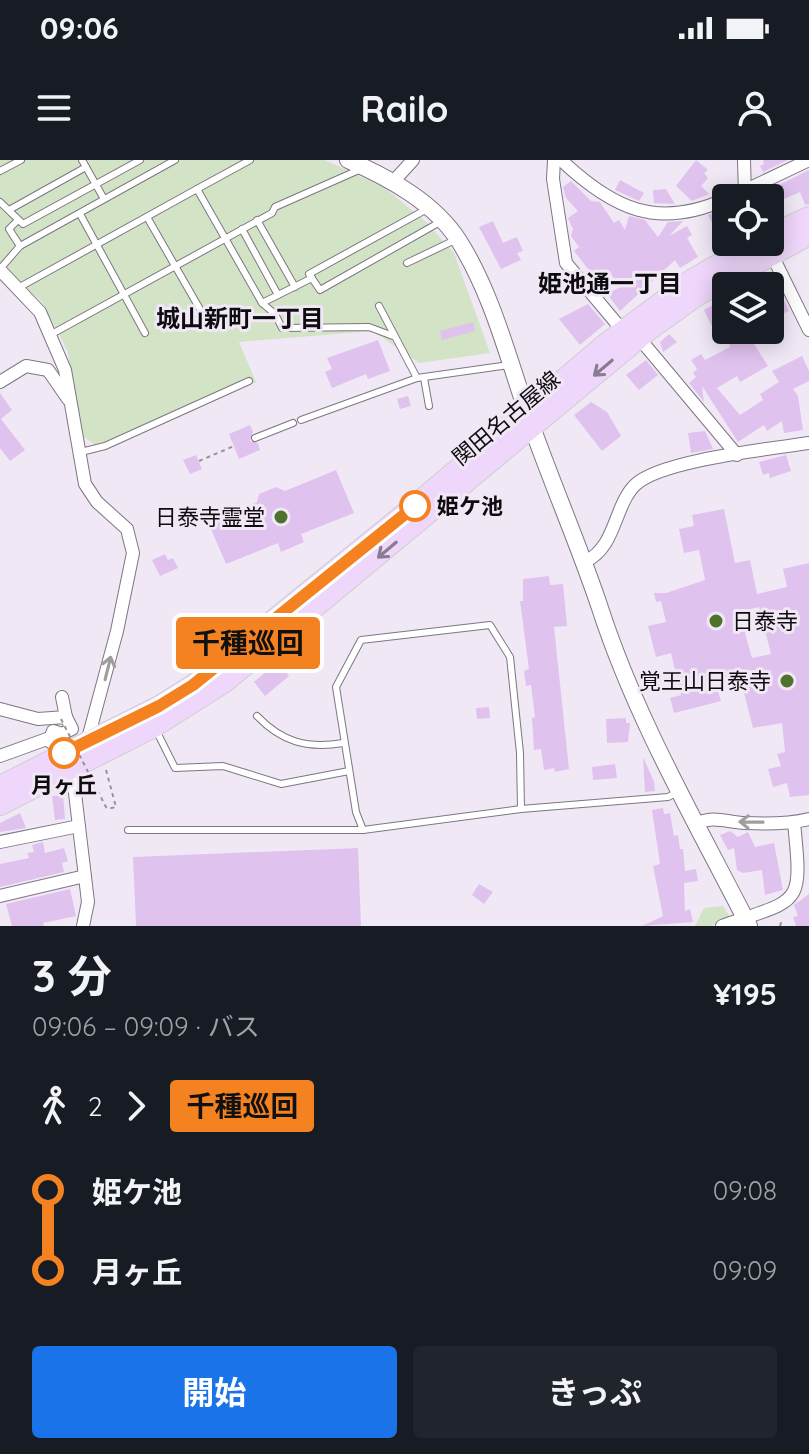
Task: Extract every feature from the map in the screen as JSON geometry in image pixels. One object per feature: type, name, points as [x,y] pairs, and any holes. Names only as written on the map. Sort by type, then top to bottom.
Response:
[{"type":"main road","name":"関田名古屋線","points":[[784,233],[809,217]]},
{"type":"main road","name":"関田名古屋線","points":[[784,240],[809,235]]},
{"type":"main road","name":"関田名古屋線","points":[[0,805],[62,754],[154,727],[225,682],[631,334],[698,295],[750,256]]},
{"type":"main road","name":"関田名古屋線","points":[[0,786],[159,706],[193,685],[529,420]]},
{"type":"street","points":[[348,160],[392,183],[443,220],[474,271],[586,561],[611,637],[678,792],[747,922]]},
{"type":"street","points":[[392,183],[413,160]]},
{"type":"street","points":[[764,184],[809,160]]},
{"type":"street","points":[[744,184],[745,161]]},
{"type":"street","points":[[554,162],[629,209],[649,214],[695,211],[712,205]]},
{"type":"street","points":[[554,162],[566,263],[737,455]]},
{"type":"street","points":[[772,256],[809,330]]},
{"type":"street","points":[[0,270],[40,312],[65,370],[85,484],[97,502],[127,529],[133,553],[87,742]]},
{"type":"street","points":[[0,382],[26,366],[48,370],[72,406]]},
{"type":"street","points":[[586,561],[595,557],[611,533],[629,493],[645,477],[671,467],[809,443]]},
{"type":"street","points":[[62,697],[64,718],[72,729],[62,734],[53,731],[62,754],[79,826],[88,902],[83,926]]},
{"type":"street","points":[[0,709],[38,719],[64,718]]},
{"type":"street","points":[[0,756],[62,754]]},
{"type":"street","points":[[695,824],[711,817],[742,823],[794,823],[809,819]]},
{"type":"street","points":[[722,926],[747,922],[787,902],[804,883],[794,823]]},
{"type":"street","points":[[0,842],[79,826]]},
{"type":"street","points":[[0,896],[85,876]]},
{"type":"lane","points":[[0,171],[21,160]]},
{"type":"lane","points":[[0,202],[23,224],[140,160]]},
{"type":"lane","points":[[0,270],[20,246],[175,160]]},
{"type":"lane","points":[[16,289],[250,160]]},
{"type":"lane","points":[[9,210],[84,164],[104,199]]},
{"type":"lane","points":[[50,335],[242,229],[283,203],[294,201],[364,167]]},
{"type":"lane","points":[[197,189],[262,303],[275,314],[282,328],[369,327],[393,336]]},
{"type":"lane","points":[[429,208],[309,274],[320,290],[443,220]]},
{"type":"lane","points":[[80,214],[145,333]]},
{"type":"lane","points":[[147,217],[205,318]]},
{"type":"lane","points":[[18,220],[9,229],[20,246]]},
{"type":"lane","points":[[257,220],[295,287]]},
{"type":"lane","points":[[242,229],[278,295]]},
{"type":"lane","points":[[407,263],[457,239]]},
{"type":"lane","points":[[262,303],[312,278]]},
{"type":"lane","points":[[379,306],[393,336],[421,378],[429,406]]},
{"type":"lane","points":[[255,438],[421,378],[512,364]]},
{"type":"lane","points":[[81,452],[105,446],[249,381]]},
{"type":"lane","points":[[363,830],[356,812],[336,687],[361,640],[490,625],[510,657],[520,753],[521,809]]},
{"type":"lane","points":[[257,716],[276,735],[294,743],[343,743]]},
{"type":"lane","points":[[154,727],[175,768],[223,766],[281,784],[349,771]]},
{"type":"lane","points":[[128,830],[363,830],[521,809],[668,797],[678,792]]},
{"type":"path","points":[[199,461],[234,446]]},
{"type":"path","points":[[64,718],[107,809],[116,807],[104,763]]},
{"type":"green space","points":[[0,160],[325,160],[385,188],[425,221],[454,253],[490,353],[419,363],[373,331],[239,342],[256,382],[104,451],[81,435],[68,352],[42,302],[0,264]]},
{"type":"green space","points":[[723,906],[731,919],[711,926],[695,926],[704,908]]},
{"type":"building","points":[[696,160],[708,170],[704,173],[708,178],[701,186],[709,194],[692,201],[676,186]]},
{"type":"building","points":[[763,160],[788,160],[763,172],[760,166],[764,164]]},
{"type":"building","points":[[809,170],[809,204],[805,205],[800,192],[784,199],[784,184],[781,184]]},
{"type":"building","points":[[620,180],[644,193],[639,201],[615,190]]},
{"type":"building","points":[[571,181],[591,201],[600,202],[614,223],[619,220],[625,230],[629,216],[645,220],[658,237],[668,222],[683,221],[669,236],[687,226],[692,235],[687,238],[698,257],[680,268],[675,260],[620,311],[607,294],[620,287],[608,270],[596,279],[574,251],[579,247],[571,236],[573,229],[568,218],[578,211],[566,198],[563,187]]},
{"type":"building","points":[[666,189],[675,204],[654,203],[653,190]]},
{"type":"building","points":[[493,221],[503,243],[517,237],[523,251],[517,253],[521,260],[501,269],[479,227]]},
{"type":"building","points":[[588,304],[605,324],[580,345],[559,319]]},
{"type":"building","points":[[712,306],[712,325],[711,325],[704,310]]},
{"type":"building","points":[[473,322],[475,331],[442,340],[440,331]]},
{"type":"building","points":[[669,334],[677,342],[663,352],[660,342]]},
{"type":"building","points":[[378,340],[390,371],[368,379],[366,374],[332,388],[325,372],[332,369],[327,358]]},
{"type":"building","points":[[729,344],[754,344],[768,366],[740,382],[737,376],[717,388],[740,415],[763,400],[760,394],[779,382],[772,371],[802,356],[809,371],[809,381],[793,389],[798,396],[803,430],[784,433],[782,421],[767,431],[764,425],[738,442],[702,386],[704,402],[689,383],[696,377],[693,373],[697,369],[691,360],[701,354],[705,360],[730,347]]},
{"type":"building","points":[[646,360],[658,375],[639,390],[626,375]]},
{"type":"building","points":[[0,393],[12,410],[1,419],[25,450],[10,461],[0,448]]},
{"type":"building","points":[[408,396],[411,406],[400,409],[397,399]]},
{"type":"building","points":[[591,402],[607,412],[621,436],[602,451],[574,415]]},
{"type":"building","points":[[250,425],[253,432],[250,441],[258,443],[260,450],[239,459],[229,434]]},
{"type":"building","points":[[705,431],[713,449],[691,453],[688,433]]},
{"type":"building","points":[[196,455],[202,469],[190,474],[183,460]]},
{"type":"building","points":[[786,455],[791,471],[770,478],[769,473],[763,475],[759,462]]},
{"type":"building","name":"日泰寺霊堂","points":[[336,470],[354,513],[301,534],[304,542],[281,552],[278,543],[226,564],[208,522],[257,502],[259,494],[276,487],[285,491]]},
{"type":"building","points":[[724,509],[735,563],[750,560],[757,594],[787,587],[783,569],[809,563],[809,795],[790,797],[787,783],[773,787],[768,769],[781,766],[777,754],[785,752],[782,723],[753,728],[739,674],[715,681],[721,701],[674,713],[670,698],[681,695],[671,653],[656,657],[648,626],[666,622],[661,601],[656,602],[654,593],[666,593],[705,580],[699,550],[684,553],[679,529],[694,526],[692,515]],"holes":[[[759,607],[771,654],[752,658],[739,612]]]},
{"type":"building","points":[[165,554],[168,560],[173,558],[178,568],[160,576],[152,560]]},
{"type":"building","points":[[549,576],[550,585],[563,584],[567,626],[554,627],[569,769],[555,772],[554,768],[544,770],[541,749],[534,750],[532,718],[535,717],[531,685],[526,686],[524,671],[529,669],[520,601],[523,601],[523,579]]},
{"type":"building","points":[[277,662],[289,676],[265,696],[254,682]]},
{"type":"building","points":[[489,707],[490,718],[477,719],[476,708]]},
{"type":"building","points":[[626,718],[626,723],[630,723],[628,742],[607,743],[606,719]]},
{"type":"building","points":[[643,757],[654,782],[655,791],[645,792]]},
{"type":"building","points":[[615,764],[617,778],[593,780],[592,767]]},
{"type":"building","points":[[63,795],[65,819],[55,820],[52,796]]},
{"type":"building","points":[[663,808],[664,814],[670,813],[674,836],[678,835],[680,849],[683,849],[685,871],[696,869],[698,881],[684,883],[685,911],[690,909],[693,922],[642,926],[663,916],[653,866],[660,864],[652,810]]},
{"type":"building","points":[[20,813],[26,828],[0,832],[0,823]]},
{"type":"building","points":[[730,831],[738,837],[748,832],[755,847],[774,843],[783,890],[765,895],[762,870],[743,873],[737,870],[734,848],[728,850],[720,835]]},
{"type":"building","points":[[43,842],[45,853],[64,848],[68,861],[62,863],[64,872],[0,887],[0,864],[29,858],[27,853],[34,852],[32,845]]},
{"type":"building","points":[[358,848],[361,926],[136,926],[133,857]]},
{"type":"building","points":[[479,884],[493,892],[484,904],[472,895]]},
{"type":"building","points":[[70,889],[76,916],[43,923],[44,926],[12,926],[6,904]]},
{"type":"building","points":[[809,894],[809,926],[796,926],[793,917],[798,916],[794,905]]},
{"type":"bus line","name":"千種巡回","points":[[64,753],[159,706],[193,685],[415,506]]},
{"type":"place","name":"姫ケ池","points":[[415,506]]},
{"type":"place","name":"日泰寺霊堂","points":[[281,517]]},
{"type":"place","name":"日泰寺","points":[[716,621]]},
{"type":"place","name":"覚王山日泰寺","points":[[787,681]]},
{"type":"place","name":"月ヶ丘","points":[[64,753]]},
{"type":"district","name":"姫池通一丁目","points":[[610,283]]},
{"type":"district","name":"城山新町一丁目","points":[[240,318]]}]
